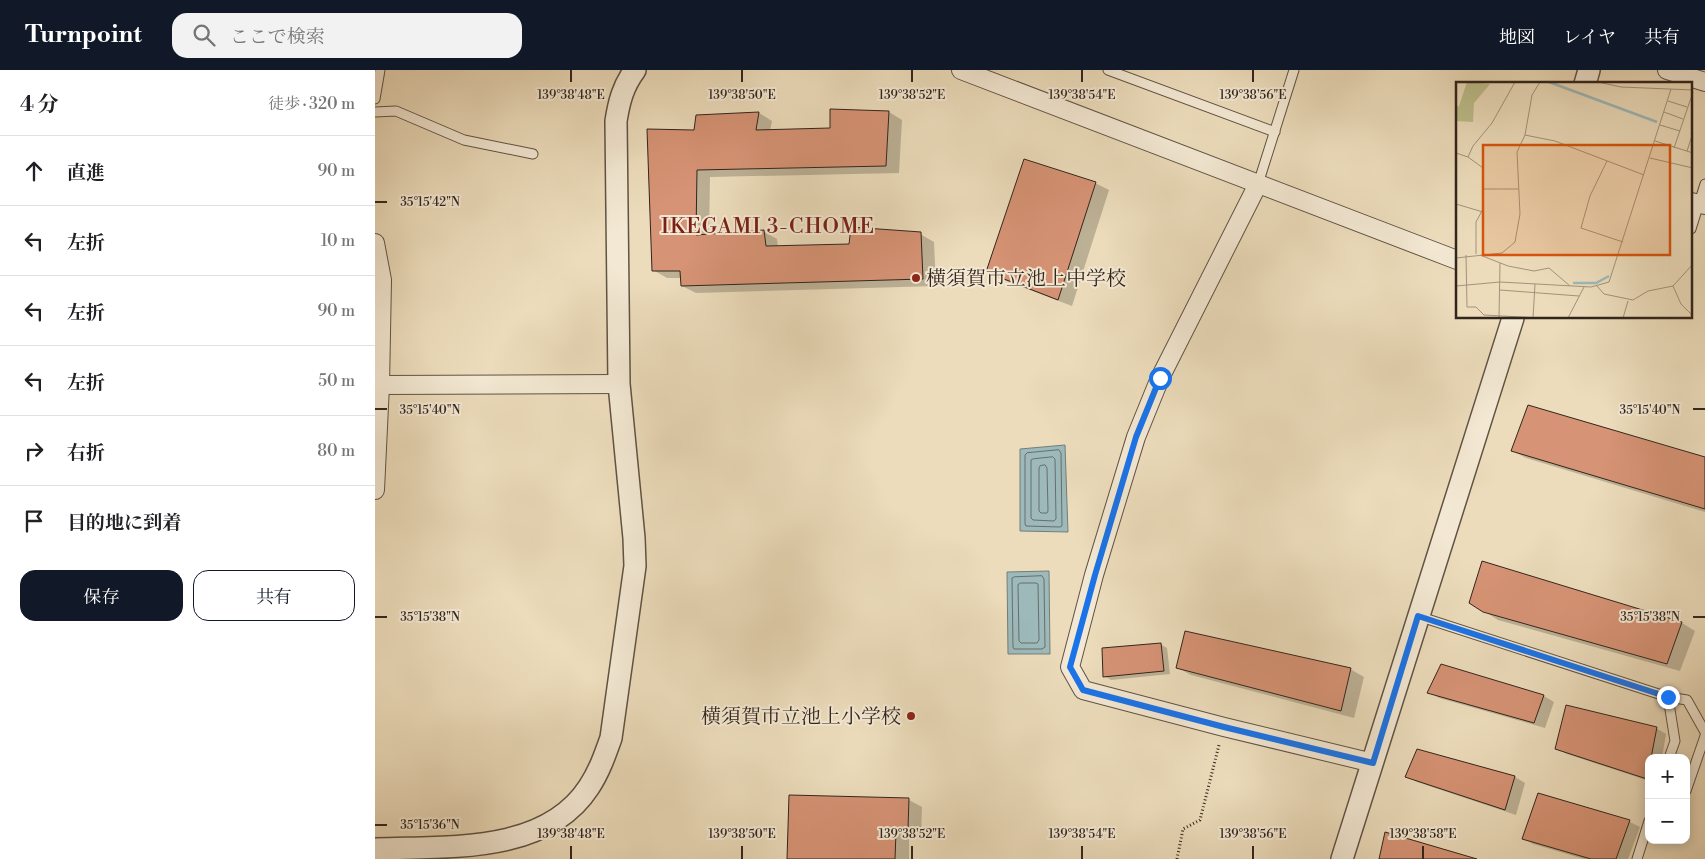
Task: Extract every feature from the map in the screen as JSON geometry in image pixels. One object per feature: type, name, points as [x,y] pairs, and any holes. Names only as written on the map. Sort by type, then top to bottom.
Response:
[{"type":"street","points":[[375,849],[473,845],[506,840],[527,834],[550,824],[571,808],[588,788],[601,765],[611,738],[635,566],[619,384],[616,121],[619,100],[627,81],[635,70]]},
{"type":"street","points":[[961,70],[1456,260]]},
{"type":"street","points":[[1667,70],[1705,82]]},
{"type":"street","points":[[1258,184],[1160,378],[1136,437],[1070,667],[1083,690],[1373,763]]},
{"type":"street","points":[[375,243],[382,280],[375,490]]},
{"type":"street","points":[[1342,859],[1513,319]]},
{"type":"street","points":[[380,385],[619,384]]},
{"type":"lane","points":[[375,99],[380,70]]},
{"type":"lane","points":[[1108,70],[1275,132]]},
{"type":"lane","points":[[1258,184],[1294,70]]},
{"type":"lane","points":[[375,112],[395,111],[464,140],[533,154]]},
{"type":"lane","points":[[1693,222],[1705,184]]},
{"type":"lane","points":[[1418,616],[1668,697],[1687,700],[1705,734],[1690,778]]},
{"type":"lane","points":[[1668,697],[1675,741],[1670,754]]},
{"type":"lane","points":[[1637,859],[1645,834]]},
{"type":"path","points":[[1177,859],[1183,829],[1200,820],[1224,727]]},
{"type":"water","points":[[1065,445],[1068,532],[1020,531],[1020,449]]},
{"type":"water","points":[[1049,571],[1050,654],[1008,654],[1007,572]]},
{"type":"building","points":[[830,109],[889,111],[886,166],[697,170],[696,235],[764,230],[766,246],[849,244],[851,227],[921,232],[923,279],[681,286],[680,271],[652,271],[647,129],[694,130],[696,115],[759,112],[756,130],[830,128]]},
{"type":"building","points":[[1024,159],[1096,182],[1058,300],[986,272]]},
{"type":"building","points":[[1528,405],[1705,457],[1705,509],[1511,451]]},
{"type":"building","points":[[1482,561],[1682,622],[1667,664],[1483,612],[1469,603]]},
{"type":"building","points":[[1185,631],[1351,668],[1341,711],[1176,668]]},
{"type":"building","points":[[1161,643],[1164,671],[1103,677],[1102,648]]},
{"type":"building","points":[[1441,664],[1544,695],[1534,723],[1427,693]]},
{"type":"building","points":[[1566,705],[1657,727],[1652,754],[1645,754],[1645,778],[1555,749]]},
{"type":"building","points":[[1417,749],[1515,776],[1505,810],[1405,777]]},
{"type":"building","points":[[1538,793],[1630,820],[1616,859],[1591,859],[1522,839]]},
{"type":"building","points":[[789,795],[909,798],[908,829],[896,832],[895,859],[787,859]]},
{"type":"building","points":[[1385,832],[1477,859],[1379,859]]},
{"type":"place","name":"横須賀市立池上中学校","points":[[916,278]]},
{"type":"place","name":"横須賀市立池上小学校","points":[[911,716]]},
{"type":"district","name":"IKEGAMI 3-CHOME","points":[[768,226]]},
{"type":"route","points":[[1160,378],[1136,437],[1070,667],[1083,690],[1373,763],[1418,616],[1668,697]]}]
